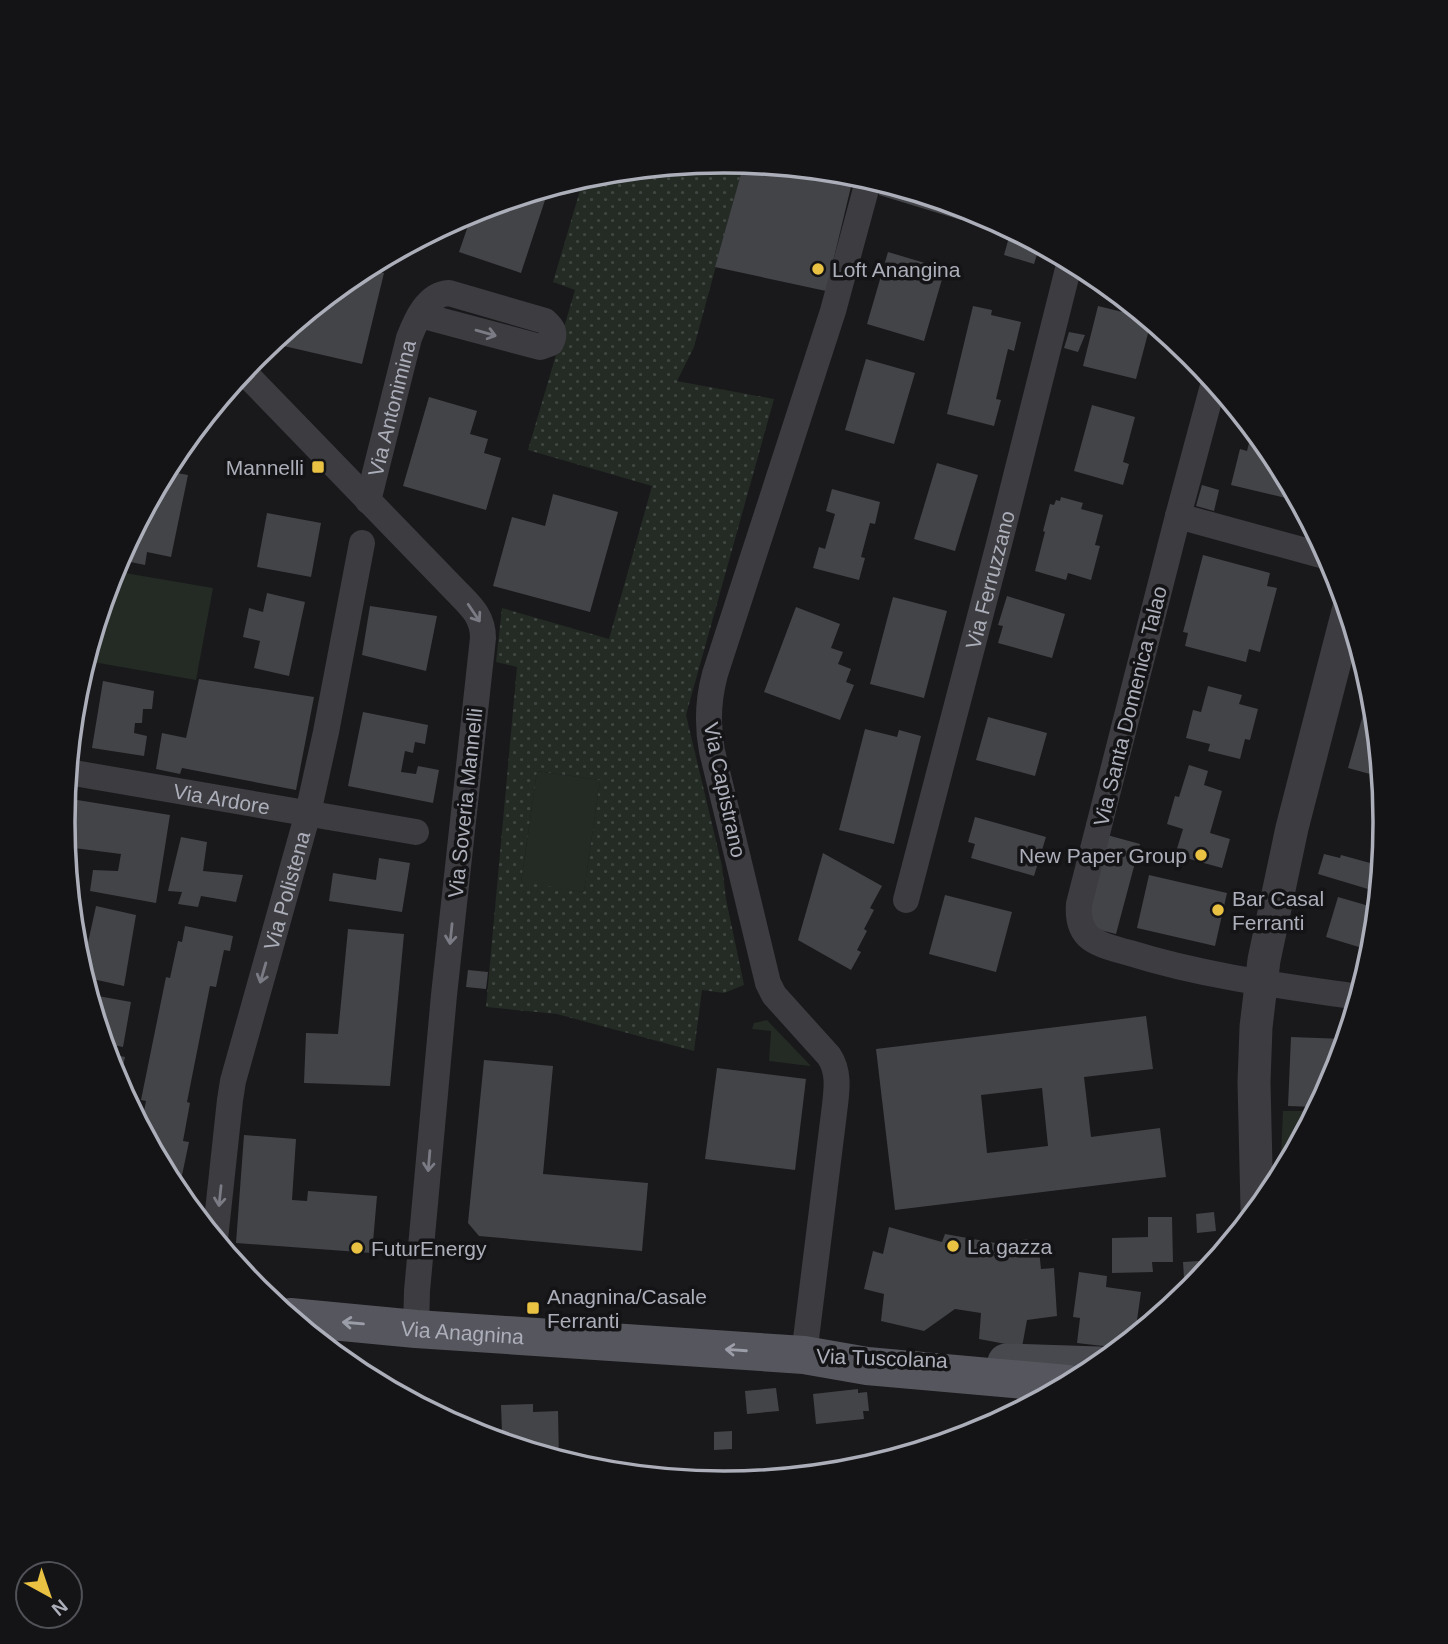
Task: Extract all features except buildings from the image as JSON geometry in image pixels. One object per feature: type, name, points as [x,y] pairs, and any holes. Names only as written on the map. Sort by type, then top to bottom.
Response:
[{"type":"main road","name":"Via Anagnina","points":[[306,1319],[416,1329],[804,1355]]},
{"type":"main road","name":"Via Tuscolana","points":[[804,1355],[1079,1364]]},
{"type":"main road","name":"Via Tuscolana","points":[[804,1355],[867,1366],[1050,1382]]},
{"type":"street","name":"Via Capistrano","points":[[804,1355],[835,1105],[835,1068],[829,1056],[774,995],[768,983],[712,751],[709,710],[715,674],[836,302],[866,189]]},
{"type":"street","name":"Via Ferruzzano","points":[[906,900],[1067,272]]},
{"type":"street","name":"Via Antonimina","points":[[368,501],[409,338],[420,315]]},
{"type":"street","name":"Via Soveria Mannelli","points":[[250,379],[474,610],[483,632],[444,995],[418,1279],[416,1329]]},
{"type":"street","name":"Via Santa Domenica Talao","points":[[1211,393],[1079,904],[1079,919],[1081,927],[1090,938],[1120,950],[1174,965],[1349,996]]},
{"type":"street","points":[[1178,516],[1314,553]]},
{"type":"street","name":"Via Polistena","points":[[216,1226],[233,1081],[308,813],[362,543]]},
{"type":"street","points":[[1257,1191],[1254,1082],[1261,982],[1292,828],[1343,629]]},
{"type":"street","name":"Via Ardore","points":[[78,774],[416,832]]},
{"type":"shaded area","points":[[741,174],[694,347],[677,381],[774,399],[686,715],[722,866],[744,985],[724,993],[702,990],[694,1051],[557,1014],[486,1007],[517,667],[496,662],[502,608],[609,639],[652,486],[528,450],[575,290],[553,282],[580,190],[639,179]],"holes":[[[537,771],[600,780],[584,892],[521,882]]]},
{"type":"shaded area","points":[[125,573],[213,588],[196,680],[95,662]]},
{"type":"shaded area","points":[[537,771],[600,780],[584,892],[521,883]]},
{"type":"shaded area","points":[[767,1020],[810,1066],[769,1061],[771,1031],[752,1029],[754,1023]]},
{"type":"shaded area","points":[[1283,1111],[1305,1111],[1286,1146],[1281,1154]]},
{"type":"place","name":"Loft Anangina","points":[[818,269]]},
{"type":"place","name":"Mannelli","points":[[318,467]]},
{"type":"place","name":"New Paper Group","points":[[1201,855]]},
{"type":"place","name":"Bar Casal Ferranti","points":[[1218,910]]},
{"type":"place","name":"La gazza","points":[[953,1246]]},
{"type":"place","name":"FuturEnergy","points":[[357,1248]]},
{"type":"place","name":"Anagnina/Casale Ferranti","points":[[533,1308]]}]
